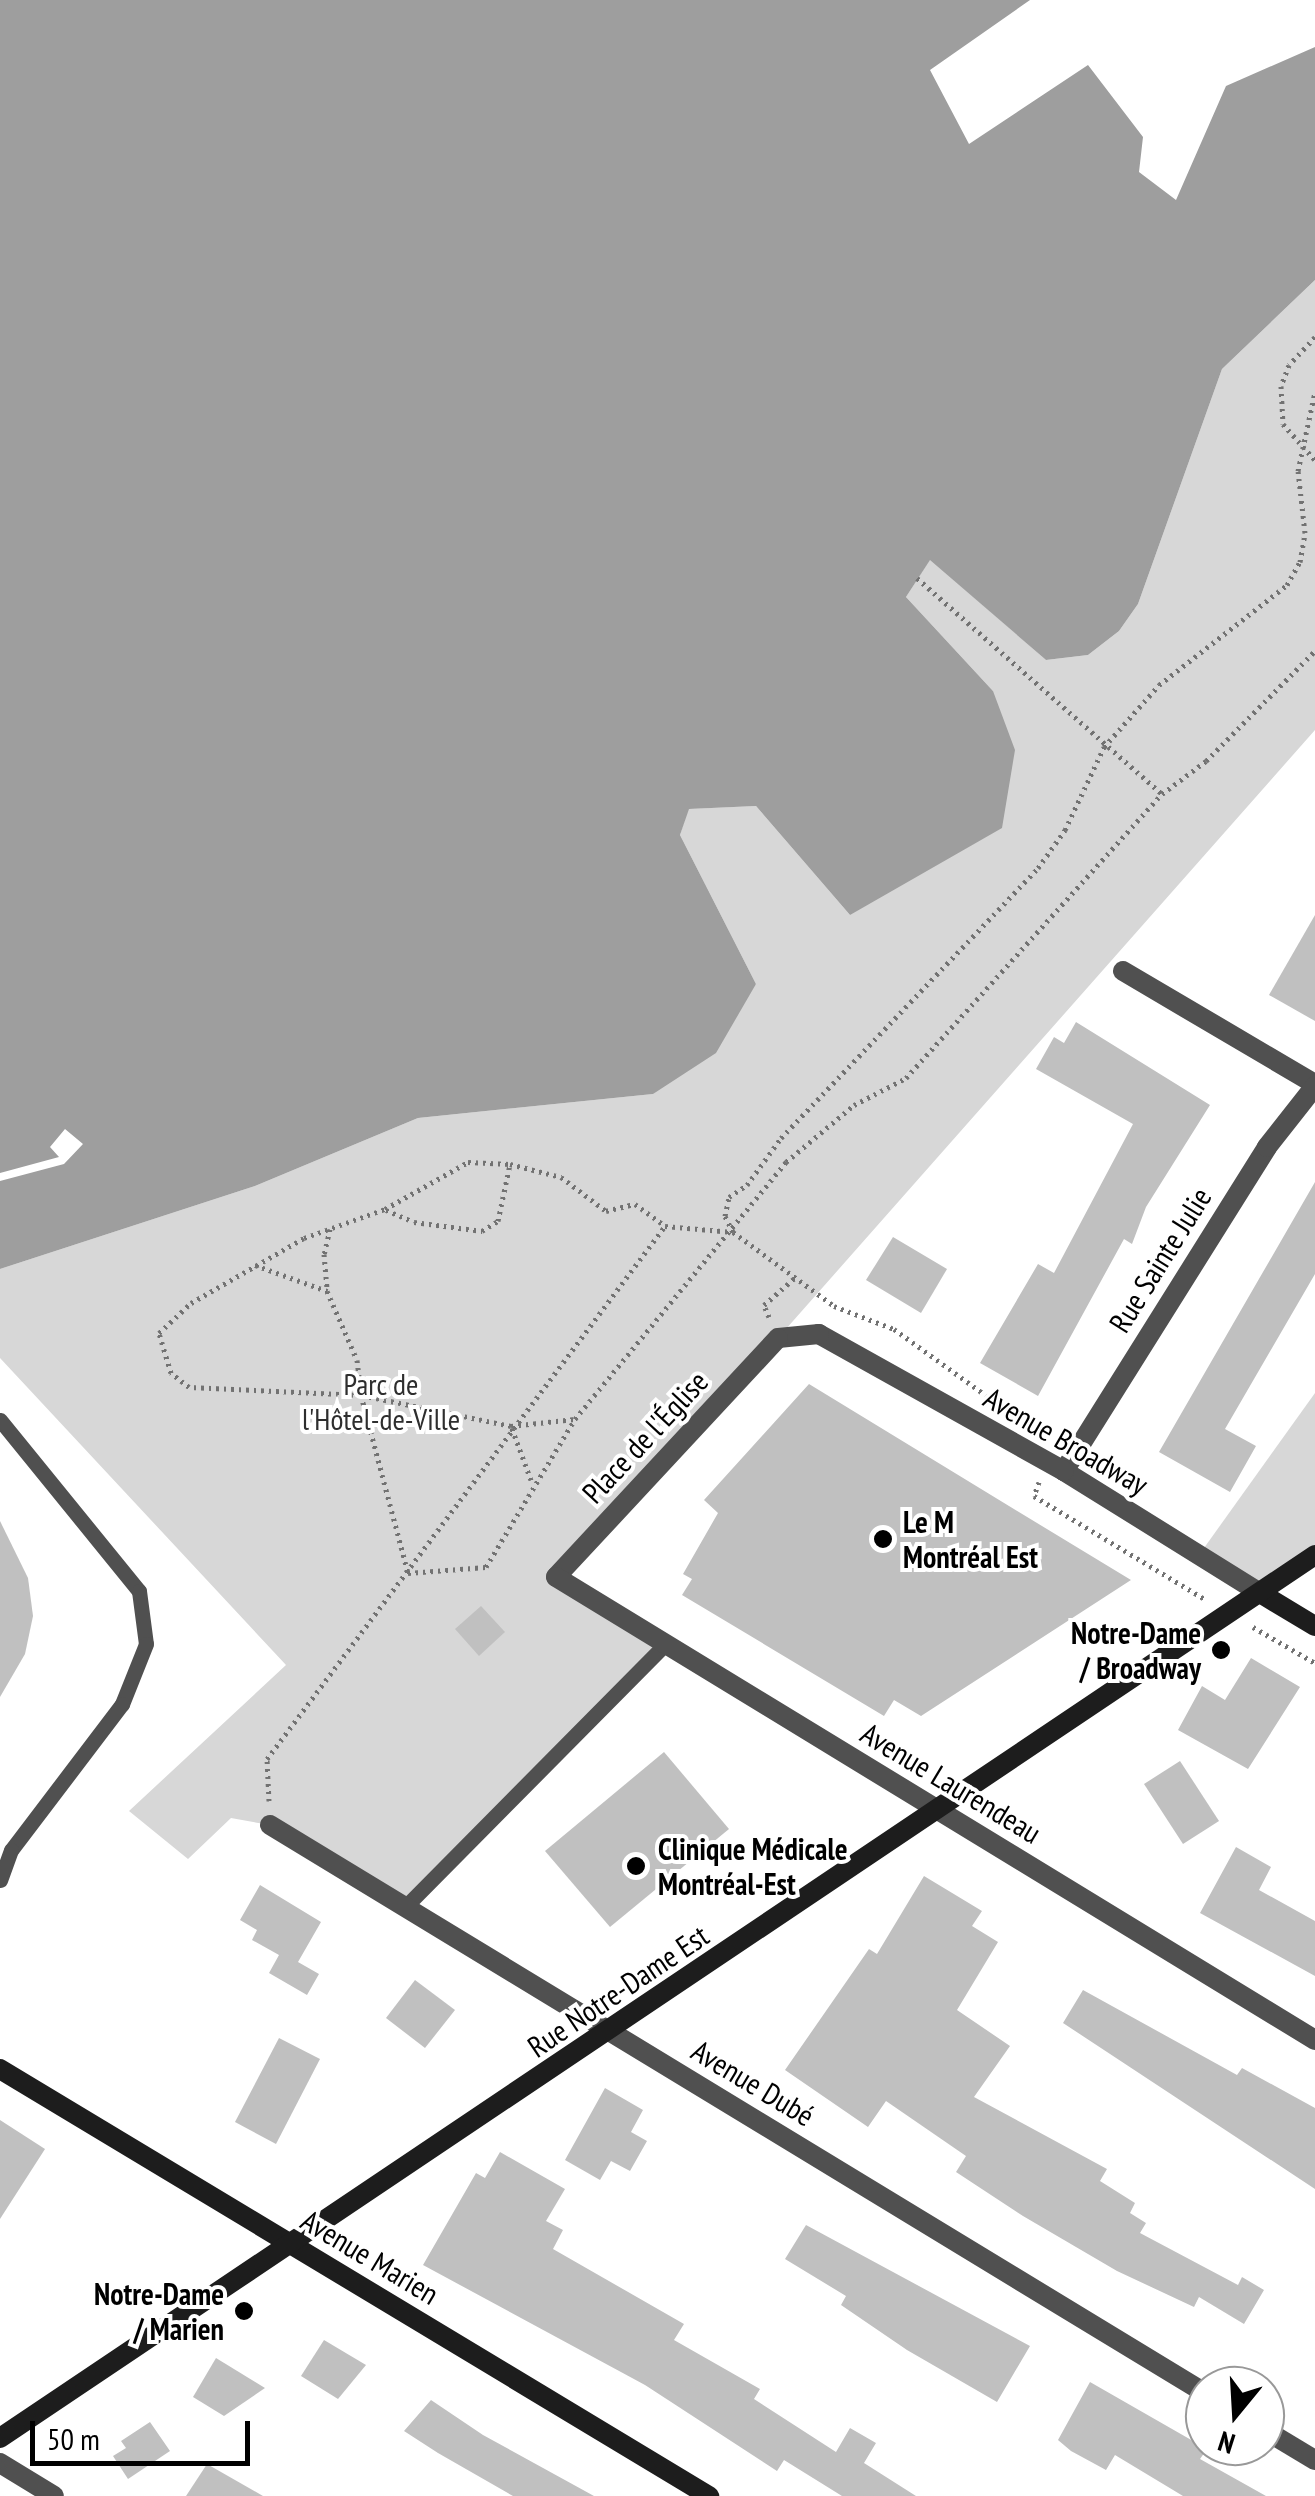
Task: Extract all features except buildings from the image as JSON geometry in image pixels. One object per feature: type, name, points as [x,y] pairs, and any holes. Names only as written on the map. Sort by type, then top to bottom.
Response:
[{"type":"main road","name":"Rue Notre-Dame Est","points":[[0,2438],[612,2033],[1315,1555]]},
{"type":"main road","name":"Avenue Broadway","points":[[1260,1593],[1315,1626]]},
{"type":"main road","name":"Avenue Marien","points":[[0,2069],[709,2496]]},
{"type":"street","points":[[1123,972],[1315,1085]]},
{"type":"street","name":"Rue Sainte Julie","points":[[1064,1471],[1267,1147],[1315,1085]]},
{"type":"street","name":"Avenue Broadway","points":[[778,1338],[819,1334],[1064,1471],[1260,1593]]},
{"type":"street","name":"Place de l'Église","points":[[556,1577],[778,1338]]},
{"type":"street","name":"Avenue Laurendeau","points":[[556,1577],[1315,2040]]},
{"type":"street","name":"Avenue Dubé","points":[[270,1825],[1185,2382]]},
{"type":"street","points":[[1285,2442],[1315,2460]]},
{"type":"street","points":[[0,2463],[54,2496]]},
{"type":"lane","points":[[0,1420],[139,1591],[146,1644],[122,1704],[11,1850],[0,1880]]},
{"type":"lane","points":[[405,1907],[664,1645]]},
{"type":"path","points":[[1315,338],[1289,365],[1281,386],[1283,424],[1300,448],[1315,460]]},
{"type":"path","points":[[1004,1409],[894,1329],[834,1306],[733,1232],[725,1216],[728,1197],[747,1185],[781,1138],[1038,868],[1066,830],[1104,747],[1159,685],[1287,584],[1300,562],[1305,533],[1300,448],[1315,392]]},
{"type":"path","points":[[917,578],[1104,747],[1162,794]]},
{"type":"path","points":[[408,1573],[486,1567],[532,1482],[575,1419],[818,1132],[906,1078],[1162,794],[1206,761],[1315,651]]},
{"type":"path","points":[[575,1419],[511,1426],[361,1395],[189,1387],[171,1373],[160,1333],[191,1303],[255,1265],[330,1229],[384,1209],[468,1162],[510,1164],[561,1177],[606,1211],[636,1204],[665,1226],[733,1232]]},
{"type":"path","points":[[384,1209],[414,1222],[482,1231],[498,1221],[510,1164]]},
{"type":"path","points":[[270,1825],[267,1758],[408,1573],[511,1426],[665,1226]]},
{"type":"path","points":[[330,1229],[324,1254],[327,1292],[357,1360],[361,1395],[408,1573]]},
{"type":"path","points":[[255,1265],[327,1292]]},
{"type":"path","points":[[778,1338],[764,1305],[797,1276]]},
{"type":"path","points":[[511,1426],[532,1482]]},
{"type":"path","points":[[1034,1496],[1184,1587]]},
{"type":"path","points":[[1264,1633],[1315,1663]]},
{"type":"green space","name":"Parc de l'Hôtel-de-Ville","points":[[1315,280],[1315,730],[778,1338],[556,1576],[664,1645],[405,1907],[270,1825],[231,1818],[188,1859],[129,1811],[286,1665],[0,1358],[0,1269],[255,1186],[418,1118],[653,1094],[756,984],[680,835],[688,809],[756,806],[850,915],[993,691],[906,597],[930,559],[1046,660],[1088,655],[1119,631],[1138,604],[1222,369]]},
{"type":"green space","points":[[1315,1393],[1315,1555],[1260,1593],[1199,1555]]},
{"type":"shaded area","points":[[0,0],[1030,0],[930,70],[969,144],[1088,65],[1143,137],[1139,172],[1176,200],[1226,86],[1315,47],[1315,280],[1222,369],[1138,604],[1119,631],[1088,655],[1046,660],[930,560],[906,597],[993,691],[1015,750],[1002,828],[850,915],[756,806],[689,809],[680,835],[756,984],[716,1053],[653,1094],[418,1118],[255,1186],[0,1269]]},
{"type":"pier","points":[[65,1129],[83,1144],[64,1164],[0,1181],[0,1173],[59,1157],[50,1147]]},
{"type":"place","name":"Le M Montréal Est","points":[[883,1539]]},
{"type":"place","name":"Notre-Dame / Broadway","points":[[1221,1650]]},
{"type":"place","name":"Clinique Médicale Montréal-Est","points":[[636,1866]]},
{"type":"place","name":"Notre-Dame / Marien","points":[[244,2311]]}]
